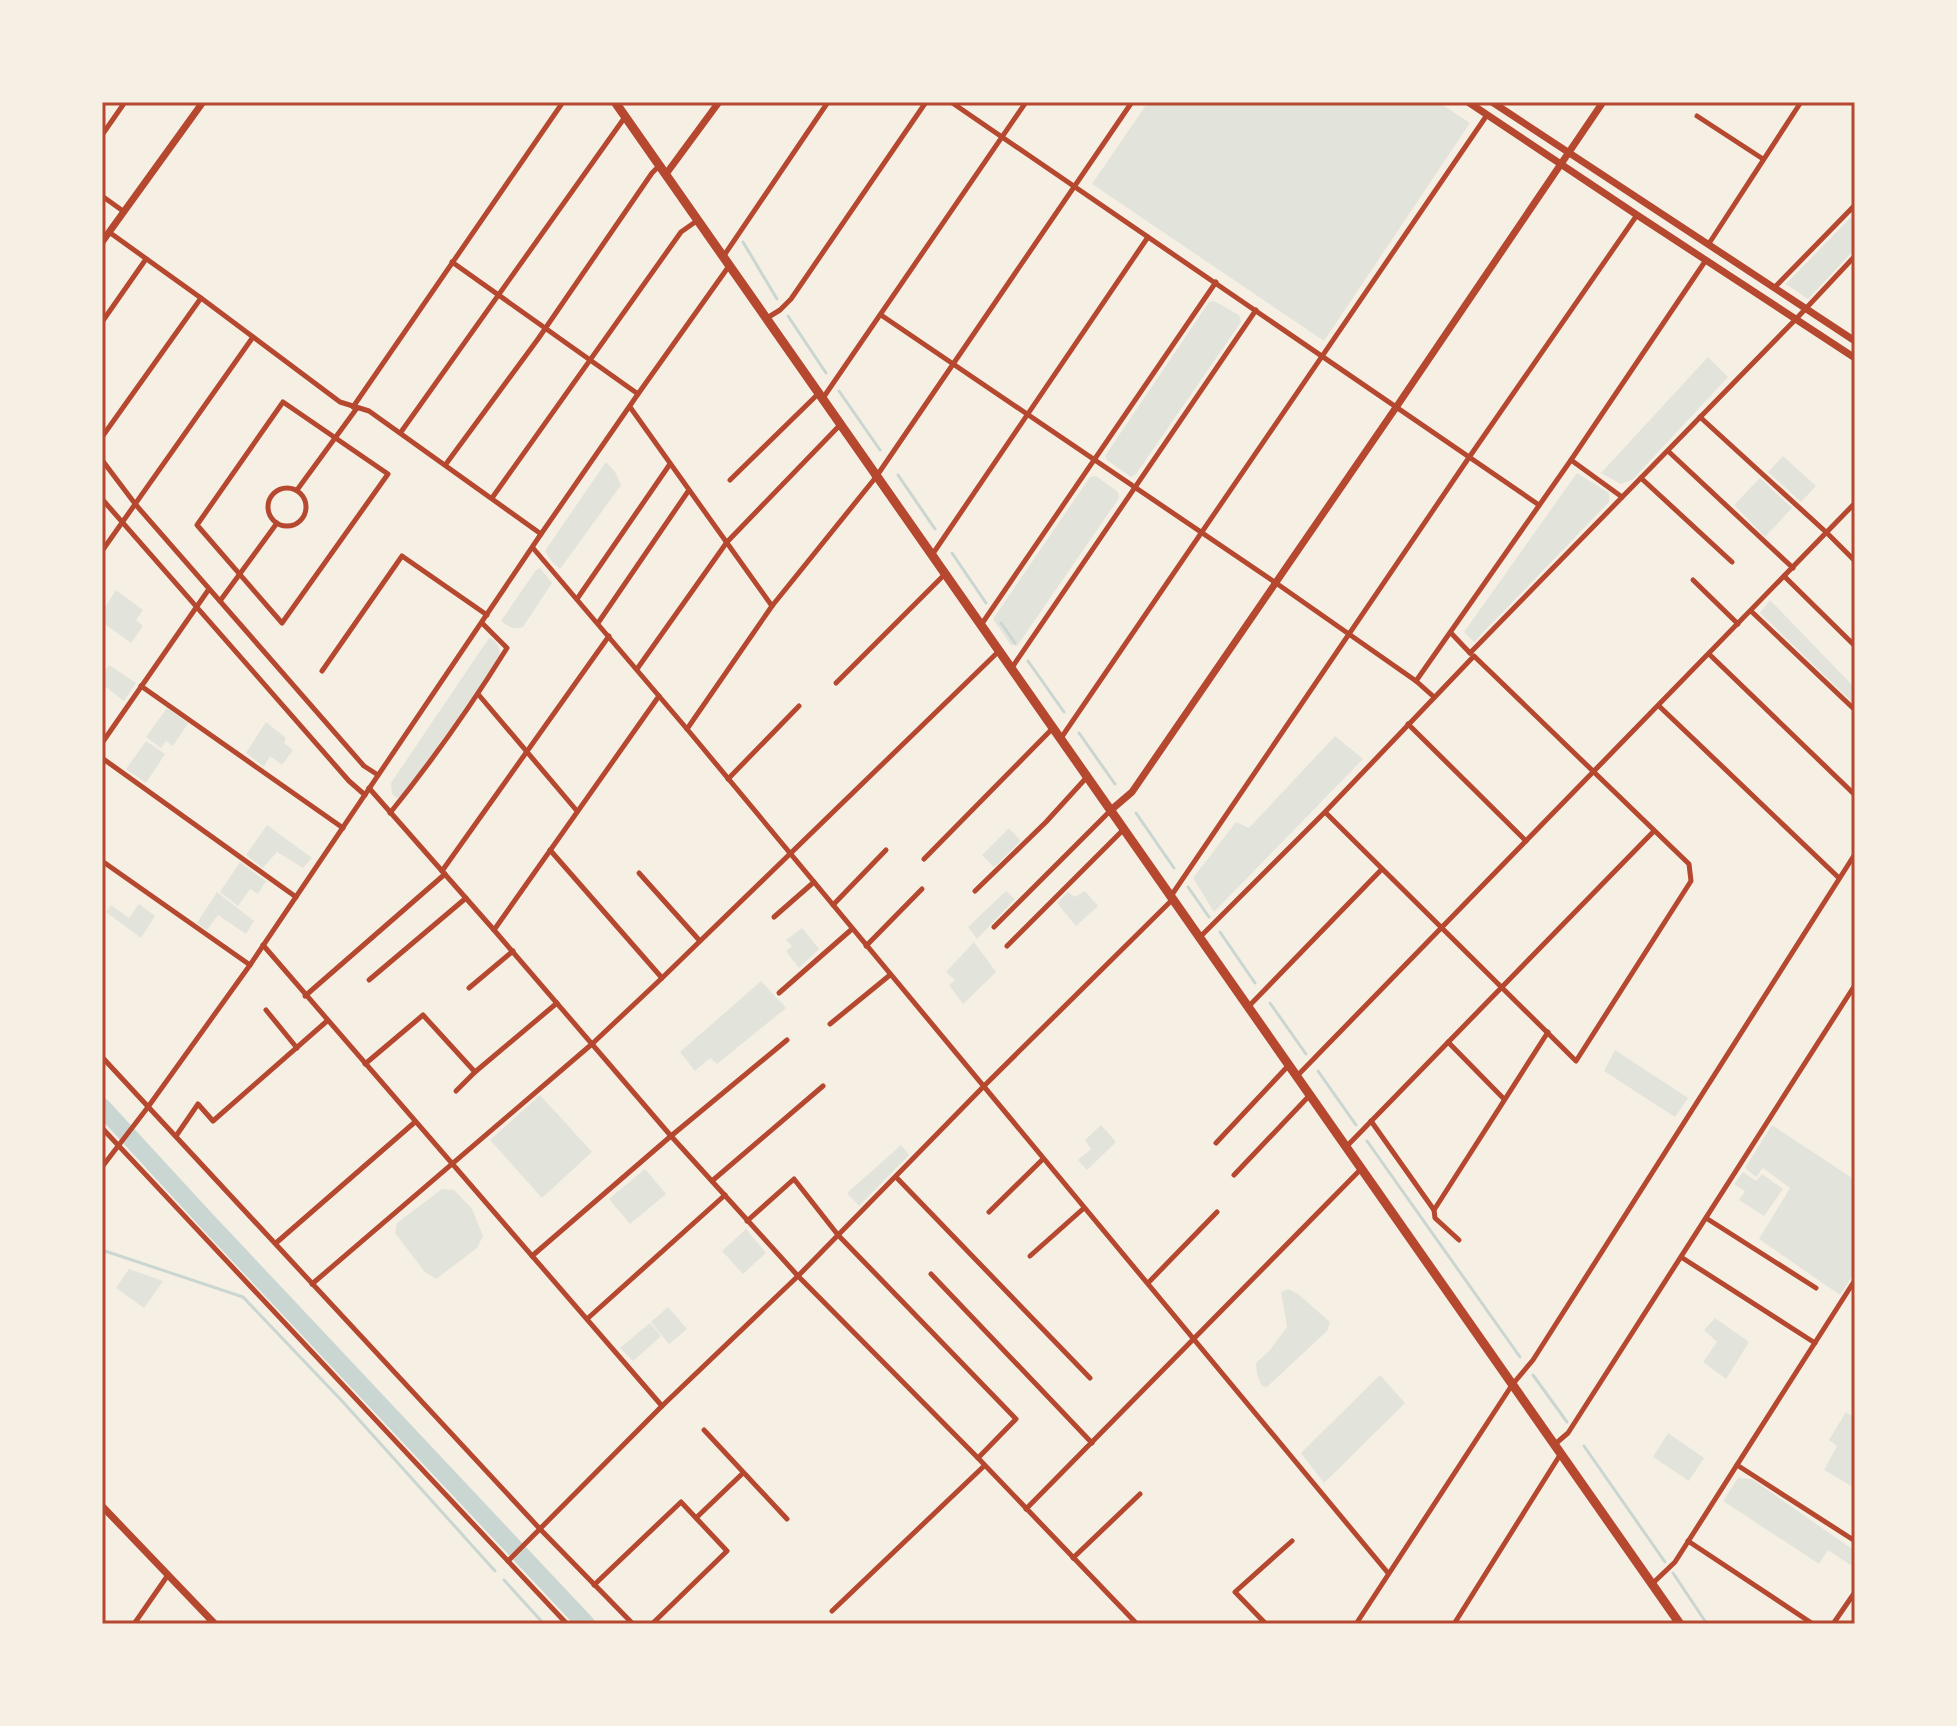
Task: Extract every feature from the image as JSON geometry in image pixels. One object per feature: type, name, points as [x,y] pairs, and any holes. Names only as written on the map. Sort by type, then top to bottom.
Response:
[{"type":"highway","points":[[620,107],[1680,1624]]},
{"type":"street","points":[[102,135],[125,102]]},
{"type":"street","points":[[102,242],[203,102]]},
{"type":"street","points":[[297,490],[336,438],[452,262],[563,102]]},
{"type":"street","points":[[446,464],[652,173],[663,170],[719,102]]},
{"type":"street","points":[[102,1167],[250,965],[630,407],[828,102]]},
{"type":"street","points":[[766,319],[791,299],[926,102]]},
{"type":"street","points":[[951,102],[1539,505]]},
{"type":"street","points":[[730,480],[820,396],[881,315],[1026,102]]},
{"type":"street","points":[[687,729],[772,606],[876,477],[1132,102]]},
{"type":"street","points":[[1468,102],[1855,358]]},
{"type":"street","points":[[1492,102],[1855,341]]},
{"type":"street","points":[[994,927],[1132,792],[1603,102]]},
{"type":"street","points":[[1708,245],[1801,102]]},
{"type":"street","points":[[401,432],[498,295],[620,107]]},
{"type":"street","points":[[1061,739],[1487,115]]},
{"type":"street","points":[[1697,116],[1763,159]]},
{"type":"street","points":[[102,196],[123,211]]},
{"type":"street","points":[[1774,288],[1855,205]]},
{"type":"street","points":[[510,1559],[662,1406],[798,1276],[1172,897],[1637,215]]},
{"type":"street","points":[[492,498],[681,232],[698,220]]},
{"type":"street","points":[[109,232],[340,402],[369,411],[401,432],[541,534]]},
{"type":"street","points":[[932,555],[1148,237]]},
{"type":"street","points":[[1199,937],[1325,812],[1472,654],[1855,256]]},
{"type":"street","points":[[102,322],[146,259]]},
{"type":"street","points":[[1416,681],[1706,260]]},
{"type":"street","points":[[452,262],[638,394]]},
{"type":"street","points":[[981,625],[1216,282]]},
{"type":"street","points":[[102,437],[201,298]]},
{"type":"street","points":[[1011,669],[1256,310]]},
{"type":"street","points":[[881,315],[1276,583],[1416,681],[1434,697]]},
{"type":"street","points":[[102,551],[253,337]]},
{"type":"street","points":[[283,402],[388,474],[282,623],[238,574],[197,525],[283,402]]},
{"type":"street","points":[[630,407],[772,606]]},
{"type":"street","points":[[1700,417],[1855,561]]},
{"type":"street","points":[[637,669],[727,542],[840,425]]},
{"type":"street","points":[[1668,450],[1793,568]]},
{"type":"street","points":[[102,460],[136,505],[364,766],[378,775]]},
{"type":"street","points":[[1571,460],[1622,497]]},
{"type":"street","points":[[577,599],[670,464]]},
{"type":"street","points":[[1641,478],[1732,562]]},
{"type":"street","points":[[284,487],[297,490],[305,499],[304,517],[288,526],[277,523],[272,519],[268,506],[273,494],[284,487]]},
{"type":"street","points":[[598,623],[689,490]]},
{"type":"street","points":[[102,499],[349,781],[365,795]]},
{"type":"street","points":[[1296,1076],[1853,508]]},
{"type":"street","points":[[220,601],[277,523]]},
{"type":"street","points":[[533,548],[1388,1573]]},
{"type":"street","points":[[322,671],[402,556],[487,615]]},
{"type":"street","points":[[836,683],[945,574]]},
{"type":"street","points":[[1784,576],[1855,646]]},
{"type":"street","points":[[1693,580],[1738,624]]},
{"type":"street","points":[[102,743],[209,589]]},
{"type":"street","points":[[1751,611],[1855,710]]},
{"type":"street","points":[[390,813],[428,767],[507,648],[482,623]]},
{"type":"street","points":[[1325,812],[1576,1061],[1691,881],[1689,864],[1451,633]]},
{"type":"street","points":[[305,996],[444,873],[609,636]]},
{"type":"street","points":[[312,1284],[592,1044],[999,651]]},
{"type":"street","points":[[1709,654],[1855,795]]},
{"type":"street","points":[[141,686],[343,828]]},
{"type":"street","points":[[478,694],[577,811]]},
{"type":"street","points":[[494,930],[659,696]]},
{"type":"street","points":[[728,779],[799,706]]},
{"type":"street","points":[[1659,706],[1839,878]]},
{"type":"street","points":[[1408,724],[1526,841]]},
{"type":"street","points":[[924,859],[1053,728]]},
{"type":"street","points":[[102,758],[296,897]]},
{"type":"street","points":[[975,891],[1087,777]]},
{"type":"street","points":[[369,788],[747,1221],[1137,1624]]},
{"type":"street","points":[[1007,946],[1124,829]]},
{"type":"street","points":[[1346,1147],[1654,831]]},
{"type":"street","points":[[550,850],[662,978]]},
{"type":"street","points":[[833,905],[886,850]]},
{"type":"street","points":[[1356,1624],[1512,1385],[1533,1360],[1855,854]]},
{"type":"street","points":[[102,861],[250,965]]},
{"type":"street","points":[[1248,1006],[1382,869]]},
{"type":"street","points":[[639,873],[700,941]]},
{"type":"street","points":[[774,917],[814,882]]},
{"type":"street","points":[[866,946],[922,889]]},
{"type":"street","points":[[369,980],[466,898]]},
{"type":"street","points":[[779,993],[852,929]]},
{"type":"street","points":[[263,945],[662,1406]]},
{"type":"street","points":[[469,988],[513,951]]},
{"type":"street","points":[[830,1024],[890,975]]},
{"type":"street","points":[[1553,1445],[1568,1433],[1855,985]]},
{"type":"street","points":[[456,1091],[557,1003]]},
{"type":"street","points":[[266,1010],[297,1048]]},
{"type":"street","points":[[365,1064],[423,1015],[475,1072]]},
{"type":"street","points":[[176,1136],[198,1104],[213,1121],[327,1021]]},
{"type":"street","points":[[1434,1210],[1548,1032]]},
{"type":"street","points":[[532,1256],[787,1040]]},
{"type":"street","points":[[1448,1042],[1504,1099]]},
{"type":"street","points":[[102,1057],[540,1529],[633,1624]]},
{"type":"street","points":[[1216,1143],[1289,1065]]},
{"type":"street","points":[[712,1181],[823,1086]]},
{"type":"street","points":[[1234,1175],[1310,1096]]},
{"type":"street","points":[[1371,1121],[1434,1210],[1435,1218],[1459,1240]]},
{"type":"street","points":[[276,1243],[415,1122]]},
{"type":"street","points":[[102,1128],[510,1559],[567,1624]]},
{"type":"street","points":[[989,1212],[1043,1159]]},
{"type":"street","points":[[1026,1509],[1361,1169]]},
{"type":"street","points":[[896,1177],[1090,1378]]},
{"type":"street","points":[[747,1221],[794,1179],[838,1235],[1016,1419],[978,1458]]},
{"type":"street","points":[[587,1319],[725,1195]]},
{"type":"street","points":[[1030,1256],[1084,1208]]},
{"type":"street","points":[[1148,1283],[1217,1212]]},
{"type":"street","points":[[1706,1218],[1816,1288]]},
{"type":"street","points":[[1681,1257],[1815,1343]]},
{"type":"street","points":[[931,1274],[1092,1443]]},
{"type":"street","points":[[1652,1585],[1675,1562],[1855,1280]]},
{"type":"street","points":[[704,1430],[787,1519]]},
{"type":"street","points":[[1454,1624],[1560,1455]]},
{"type":"street","points":[[1737,1465],[1855,1541]]},
{"type":"street","points":[[832,1611],[984,1466]]},
{"type":"street","points":[[696,1518],[743,1473]]},
{"type":"street","points":[[1073,1558],[1140,1494]]},
{"type":"street","points":[[594,1585],[681,1502],[727,1551],[652,1624]]},
{"type":"street","points":[[102,1506],[215,1624]]},
{"type":"street","points":[[1266,1624],[1235,1592],[1292,1541]]},
{"type":"street","points":[[1688,1541],[1813,1624]]},
{"type":"street","points":[[134,1624],[168,1575]]},
{"type":"street","points":[[1833,1624],[1855,1592]]},
{"type":"shaded area","points":[[1148,102],[1438,102],[1470,123],[1324,341],[1092,184]]},
{"type":"shaded area","points":[[1855,213],[1855,249],[1808,299],[1786,284]]},
{"type":"shaded area","points":[[1214,301],[1239,315],[1241,322],[1131,477],[1105,456],[1209,302]]},
{"type":"shaded area","points":[[1708,357],[1728,377],[1632,480],[1621,484],[1601,473]]},
{"type":"shaded area","points":[[1783,456],[1816,486],[1801,502],[1768,472]]},
{"type":"shaded area","points":[[606,462],[621,485],[560,569],[545,551]]},
{"type":"shaded area","points":[[1577,473],[1609,493],[1609,502],[1474,642],[1464,632]]},
{"type":"shaded area","points":[[1096,476],[1118,492],[1119,498],[1017,646],[1011,645],[993,619],[1090,477]]},
{"type":"shaded area","points":[[1760,478],[1792,508],[1765,537],[1734,505]]},
{"type":"shaded area","points":[[540,568],[552,583],[523,627],[516,628],[501,621],[536,570]]},
{"type":"shaded area","points":[[116,590],[143,610],[136,620],[143,626],[131,643],[102,622],[102,612]]},
{"type":"shaded area","points":[[1770,600],[1855,688],[1852,702],[1760,613]]},
{"type":"shaded area","points":[[489,638],[498,645],[500,655],[466,708],[402,796],[397,798],[392,794],[391,783]]},
{"type":"shaded area","points":[[109,665],[136,683],[124,701],[102,684],[102,675]]},
{"type":"shaded area","points":[[167,708],[188,723],[173,746],[166,741],[161,748],[146,737]]},
{"type":"shaded area","points":[[266,722],[286,738],[284,743],[293,750],[282,765],[270,756],[264,767],[246,753]]},
{"type":"shaded area","points":[[1335,736],[1363,759],[1214,912],[1193,878],[1236,822],[1249,828]]},
{"type":"shaded area","points":[[146,741],[165,754],[146,783],[126,769]]},
{"type":"shaded area","points":[[267,825],[312,858],[303,868],[277,852],[263,868],[246,855]]},
{"type":"shaded area","points":[[1009,828],[1021,841],[994,867],[982,855]]},
{"type":"shaded area","points":[[240,862],[266,881],[258,894],[250,889],[238,906],[220,892]]},
{"type":"shaded area","points":[[1006,891],[1015,899],[977,939],[968,927]]},
{"type":"shaded area","points":[[1085,891],[1098,906],[1076,926],[1057,903],[1068,892],[1075,897]]},
{"type":"shaded area","points":[[217,892],[254,921],[246,934],[218,915],[207,930],[197,923]]},
{"type":"shaded area","points":[[139,904],[155,916],[141,938],[106,912],[111,905],[129,918]]},
{"type":"shaded area","points":[[802,928],[819,949],[799,968],[786,951],[792,946],[786,940]]},
{"type":"shaded area","points":[[974,942],[996,972],[963,1004],[949,985],[955,980],[946,972]]},
{"type":"shaded area","points":[[761,981],[786,1008],[717,1064],[710,1058],[695,1071],[680,1052]]},
{"type":"shaded area","points":[[1615,1050],[1688,1098],[1675,1117],[1604,1071]]},
{"type":"shaded area","points":[[540,1095],[592,1152],[542,1198],[490,1140]]},
{"type":"shaded area","points":[[1101,1125],[1116,1142],[1087,1170],[1078,1160],[1091,1149],[1085,1140]]},
{"type":"shaded area","points":[[1772,1125],[1855,1180],[1855,1272],[1840,1295],[1759,1239],[1790,1188],[1763,1168],[1756,1177],[1745,1168]]},
{"type":"shaded area","points":[[901,1145],[909,1155],[859,1206],[847,1193]]},
{"type":"shaded area","points":[[645,1169],[666,1194],[630,1224],[609,1199]]},
{"type":"shaded area","points":[[1743,1172],[1756,1181],[1762,1174],[1783,1189],[1764,1216],[1739,1200],[1745,1191],[1734,1184]]},
{"type":"shaded area","points":[[442,1189],[454,1190],[472,1209],[483,1236],[477,1248],[436,1279],[425,1272],[395,1233],[397,1223]]},
{"type":"shaded area","points":[[746,1229],[766,1253],[743,1274],[722,1251]]},
{"type":"shaded area","points":[[129,1269],[163,1281],[144,1308],[116,1288]]},
{"type":"shaded area","points":[[1288,1289],[1330,1322],[1327,1331],[1267,1387],[1262,1386],[1256,1363],[1287,1327],[1281,1292]]},
{"type":"shaded area","points":[[668,1307],[687,1329],[669,1344],[651,1322]]},
{"type":"shaded area","points":[[1715,1318],[1749,1342],[1726,1379],[1703,1362],[1717,1342],[1704,1330]]},
{"type":"shaded area","points":[[650,1323],[661,1336],[633,1361],[620,1348]]},
{"type":"shaded area","points":[[1380,1375],[1405,1403],[1324,1483],[1301,1453]]},
{"type":"shaded area","points":[[1846,1412],[1855,1418],[1855,1488],[1824,1470],[1837,1446],[1829,1440]]},
{"type":"shaded area","points":[[1668,1433],[1704,1458],[1689,1481],[1653,1457]]},
{"type":"shaded area","points":[[1738,1478],[1752,1479],[1855,1551],[1855,1568],[1828,1550],[1819,1564],[1723,1501]]},
{"type":"waterway","points":[[743,242],[777,299]]},
{"type":"waterway","points":[[788,316],[826,373]]},
{"type":"waterway","points":[[839,391],[880,450]]},
{"type":"waterway","points":[[898,475],[935,529]]},
{"type":"waterway","points":[[952,553],[986,603]]},
{"type":"waterway","points":[[1001,623],[1015,643]]},
{"type":"waterway","points":[[1028,661],[1064,712]]},
{"type":"waterway","points":[[1079,733],[1115,784]]},
{"type":"waterway","points":[[1136,813],[1174,868]]},
{"type":"waterway","points":[[1188,887],[1209,917]]},
{"type":"waterway","points":[[1220,932],[1255,983]]},
{"type":"waterway","points":[[1270,1003],[1306,1054]]},
{"type":"waterway","points":[[1318,1071],[1356,1125]]},
{"type":"waterway","points":[[102,1107],[586,1624]]},
{"type":"waterway","points":[[1367,1141],[1520,1357]]},
{"type":"waterway","points":[[102,1250],[243,1297],[343,1402],[495,1571]]},
{"type":"waterway","points":[[1533,1375],[1567,1422]]},
{"type":"waterway","points":[[1584,1446],[1665,1562]]},
{"type":"waterway","points":[[1673,1573],[1707,1624]]},
{"type":"waterway","points":[[504,1580],[544,1624]]}]
